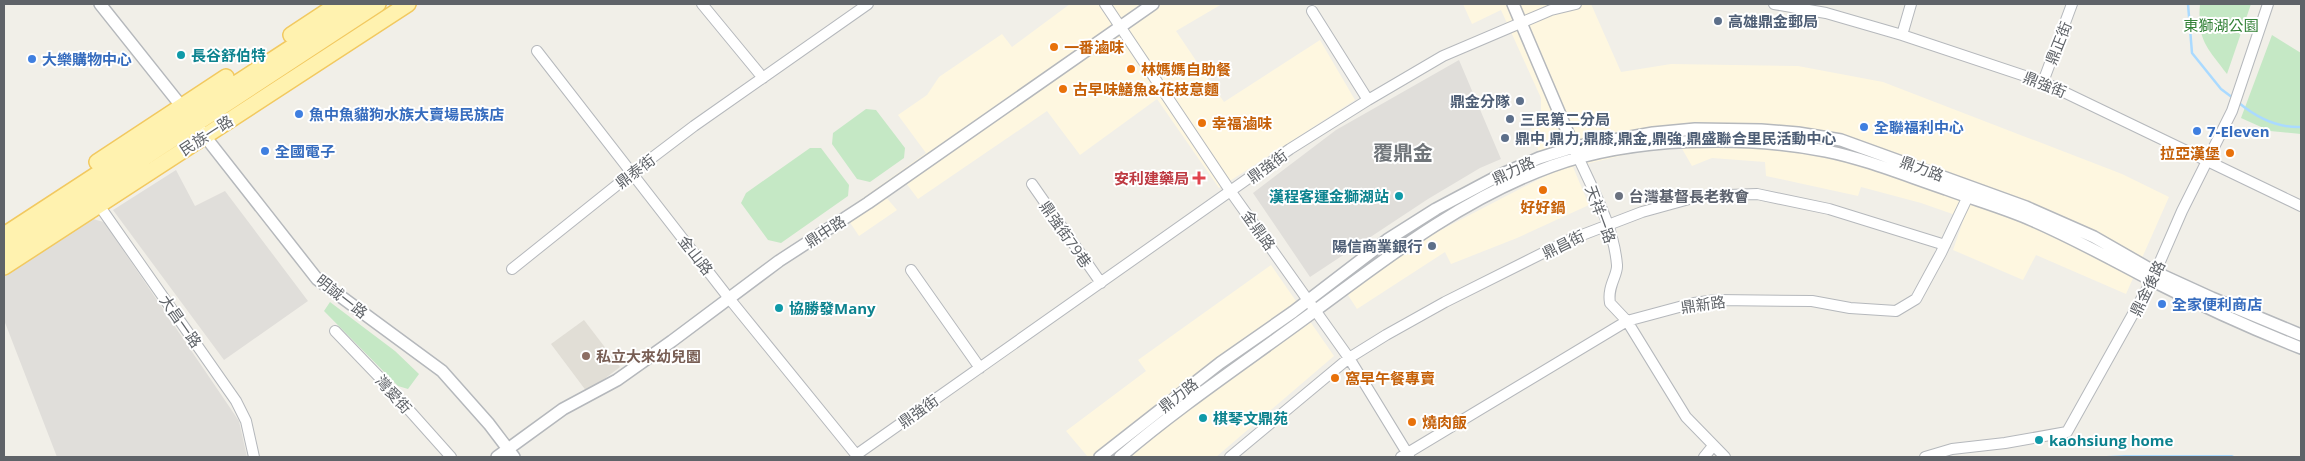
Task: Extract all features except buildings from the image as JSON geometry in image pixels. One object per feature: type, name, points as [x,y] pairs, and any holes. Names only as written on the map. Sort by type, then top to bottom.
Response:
[{"type":"main road","name":"民族一路","points":[[304,39],[338,4]]},
{"type":"main road","name":"民族一路","points":[[9,238],[94,199],[193,121],[304,39],[358,4]]},
{"type":"main road","name":"民族一路","points":[[304,39],[378,4]]},
{"type":"main road","name":"民族一路","points":[[4,267],[9,238],[193,121],[317,63],[408,4]]},
{"type":"main road","points":[[304,39],[317,63]]},
{"type":"street","name":"明誠一路","points":[[100,4],[317,279],[442,370],[489,424],[511,453]]},
{"type":"street","points":[[702,4],[763,78]]},
{"type":"street","name":"鼎泰街","points":[[512,269],[632,173],[868,4]]},
{"type":"street","name":"金鼎路","points":[[1105,4],[1231,192],[1349,358],[1406,456]]},
{"type":"street","name":"鼎中路","points":[[497,457],[511,453],[563,409],[618,380],[728,297],[1153,4]]},
{"type":"street","name":"天祥一路","points":[[1513,4],[1608,224],[1618,267],[1611,284],[1609,300],[1611,305],[1627,321],[1686,417],[1725,457]]},
{"type":"street","name":"鼎強街","points":[[857,456],[1290,149],[1426,65],[1551,10],[1576,4]]},
{"type":"street","name":"鼎強街","points":[[1774,4],[1826,14],[1902,34],[2043,82],[2301,206]]},
{"type":"street","points":[[1902,34],[1911,4]]},
{"type":"street","name":"鼎正街","points":[[2043,82],[2072,4]]},
{"type":"street","name":"鼎金後路","points":[[1925,457],[1952,449],[2005,443],[2067,432],[2154,276],[2182,211],[2232,111],[2241,90],[2268,4]]},
{"type":"street","points":[[1312,11],[1368,100]]},
{"type":"street","name":"金山路","points":[[537,51],[728,297],[857,456]]},
{"type":"street","name":"鼎力路","points":[[1100,457],[1193,383],[1387,240],[1439,207],[1539,158],[1574,147],[1653,133],[1695,129],[1798,133],[1841,140],[2024,216],[2154,276],[2248,326],[2301,348]]},
{"type":"street","name":"鼎力路","points":[[1120,457],[1228,373],[1438,222],[1506,186],[1553,166],[1579,158],[1638,147],[1688,141],[1791,146],[1830,152],[1970,192]]},
{"type":"street","name":"鼎強街79巷","points":[[1032,184],[1101,283]]},
{"type":"street","name":"鼎新路","points":[[1406,456],[1627,321],[1694,303],[1716,300],[1812,301],[1850,308],[1896,311],[1916,299],[1945,245],[1970,192]]},
{"type":"street","name":"鼎昌街","points":[[1230,457],[1349,358],[1445,302],[1569,240],[1608,224],[1700,196],[1757,194],[1829,209],[1945,245]]},
{"type":"street","name":"大昌一路","points":[[94,199],[236,401],[246,421],[254,457]]},
{"type":"street","points":[[911,270],[980,368]]},
{"type":"street","name":"鼎力路","points":[[2154,276],[2301,335]]},
{"type":"street","name":"灣愛街","points":[[335,331],[384,382],[451,457]]},
{"type":"street","points":[[1704,457],[1713,446]]},
{"type":"shaded area","points":[[1070,4],[1222,4],[1176,31],[1224,102],[1320,40],[1355,100],[1219,188],[1157,99],[1080,155],[1047,111],[918,199],[906,183],[885,196],[897,210],[859,236],[843,212],[926,153],[898,115],[927,95],[939,77],[1002,34],[1012,47]]},
{"type":"shaded area","points":[[1463,4],[1591,4],[1621,72],[1671,64],[1798,66],[1883,82],[2122,174],[2169,197],[2126,294],[2036,255],[2023,280],[1953,250],[1964,218],[1921,203],[1861,187],[1858,196],[1766,176],[1765,162],[1712,158],[1692,166],[1681,147],[1633,153],[1573,167],[1589,205],[1517,238],[1451,264],[1445,252],[1357,309],[1346,292],[1433,234],[1547,175],[1531,129],[1541,121],[1541,98],[1501,10],[1472,24]]},
{"type":"shaded area","name":"漢程客運金獅湖站","points":[[1459,60],[1501,159],[1480,168],[1428,199],[1310,277],[1253,193],[1336,130]]},
{"type":"shaded area","points":[[176,170],[195,206],[225,191],[308,301],[224,360],[113,210]]},
{"type":"shaded area","points":[[89,218],[104,222],[239,421],[247,457],[57,457],[4,320],[4,274]]},
{"type":"shaded area","points":[[1271,265],[1334,356],[1216,457],[1088,457],[1066,431],[1146,371],[1138,360]]},
{"type":"shaded area","name":"私立大來幼兒園","points":[[584,320],[620,367],[587,392],[551,344]]},
{"type":"green space","name":"東獅湖公園","points":[[2200,4],[2251,4],[2227,74],[2204,42],[2200,26]]},
{"type":"green space","points":[[2272,35],[2301,53],[2301,134],[2270,131],[2241,118]]},
{"type":"green space","points":[[866,109],[876,110],[905,148],[904,158],[870,182],[857,179],[832,144],[833,133]]},
{"type":"green space","points":[[810,148],[821,148],[849,185],[848,196],[781,243],[768,240],[741,203],[746,193]]},
{"type":"green space","points":[[330,302],[395,351],[419,374],[408,389],[398,386],[324,311]]},
{"type":"water","points":[[2232,455],[2236,457],[2088,457]]},
{"type":"waterway","points":[[2188,4],[2192,53],[2221,89],[2233,98]]},
{"type":"waterway","points":[[2239,103],[2268,121],[2284,126],[2301,127]]},
{"type":"place","name":"高雄鼎金郵局","points":[[1718,21]]},
{"type":"place","name":"一番滷味","points":[[1054,47]]},
{"type":"place","name":"長谷舒伯特","points":[[181,55]]},
{"type":"place","name":"大樂購物中心","points":[[32,59]]},
{"type":"place","name":"林媽媽自助餐","points":[[1131,69]]},
{"type":"place","name":"古早味鱔魚&花枝意麵","points":[[1063,89]]},
{"type":"place","name":"鼎金分隊","points":[[1520,101]]},
{"type":"place","name":"魚中魚貓狗水族大賣場民族店","points":[[299,114]]},
{"type":"place","name":"三民第二分局","points":[[1510,119]]},
{"type":"place","name":"幸福滷味","points":[[1202,123]]},
{"type":"place","name":"全聯福利中心","points":[[1864,127]]},
{"type":"place","name":"7-Eleven","points":[[2197,131]]},
{"type":"place","name":"鼎中,鼎力,鼎膝,鼎金,鼎強,鼎盛聯合里民活動中心","points":[[1505,138]]},
{"type":"place","name":"全國電子","points":[[265,151]]},
{"type":"place","name":"拉亞漢堡","points":[[2230,153]]},
{"type":"place","name":"安利建藥局","points":[[1199,178]]},
{"type":"place","name":"好好鍋","points":[[1543,190]]},
{"type":"place","name":"漢程客運金獅湖站","points":[[1399,196]]},
{"type":"place","name":"台灣基督長老教會","points":[[1619,196]]},
{"type":"place","name":"陽信商業銀行","points":[[1432,246]]},
{"type":"place","name":"全家便利商店","points":[[2162,304]]},
{"type":"place","name":"協勝發Many","points":[[779,308]]},
{"type":"place","name":"私立大來幼兒園","points":[[586,356]]},
{"type":"place","name":"窩早午餐專賣","points":[[1335,378]]},
{"type":"place","name":"棋琴文鼎苑","points":[[1203,418]]},
{"type":"place","name":"燒肉飯","points":[[1412,422]]},
{"type":"place","name":"kaohsiung home","points":[[2039,440]]},
{"type":"district","name":"覆鼎金","points":[[1403,152]]}]
